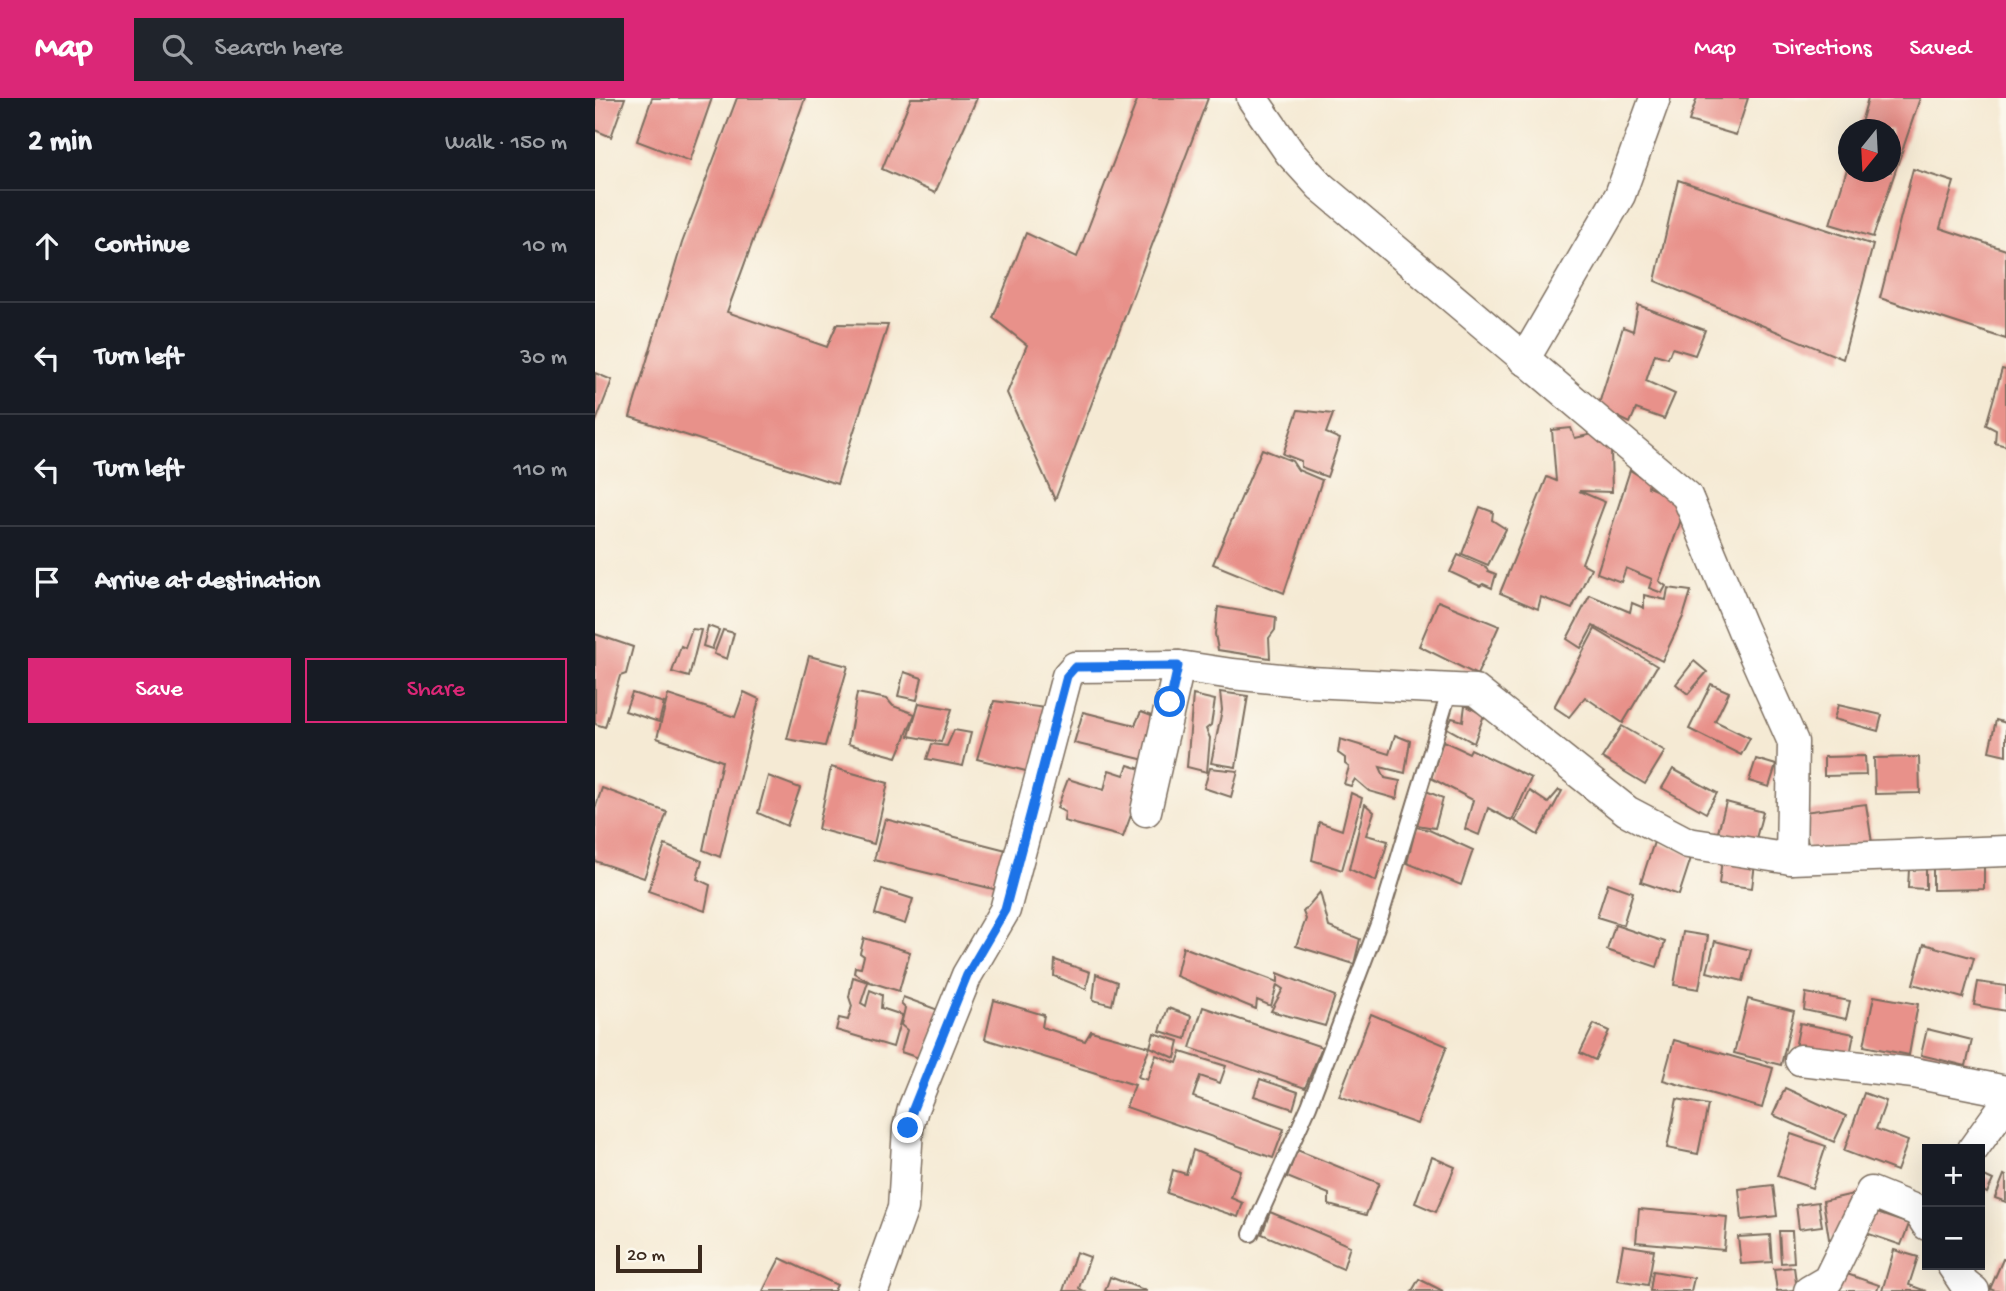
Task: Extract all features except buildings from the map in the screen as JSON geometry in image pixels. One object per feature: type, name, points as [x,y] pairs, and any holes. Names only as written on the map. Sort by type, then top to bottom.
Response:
[{"type":"street","points":[[1252,98],[1290,153],[1320,186],[1687,496],[1793,742],[1791,859]]},
{"type":"street","points":[[1524,360],[1620,195],[1655,98]]},
{"type":"street","points":[[873,1291],[903,1208],[908,1128],[913,1109],[967,975],[1005,910],[1067,676],[1075,667],[1178,666],[1310,682],[1475,690],[1627,811],[1688,843],[1791,859],[2006,851]]},
{"type":"street","points":[[1146,811],[1178,666]]},
{"type":"street","points":[[1800,1060],[1914,1073],[2006,1091]]},
{"type":"street","points":[[1977,1144],[2006,1103]]},
{"type":"street","points":[[1809,1291],[1828,1280],[1871,1192],[1922,1212]]},
{"type":"street","points":[[1955,1270],[1964,1283],[1974,1291]]},
{"type":"lane","points":[[1251,1234],[1309,1106],[1380,919],[1450,689]]},
{"type":"route","points":[[908,1128],[913,1109],[967,975],[1005,910],[1067,676],[1075,667],[1178,666],[1170,702]]}]
